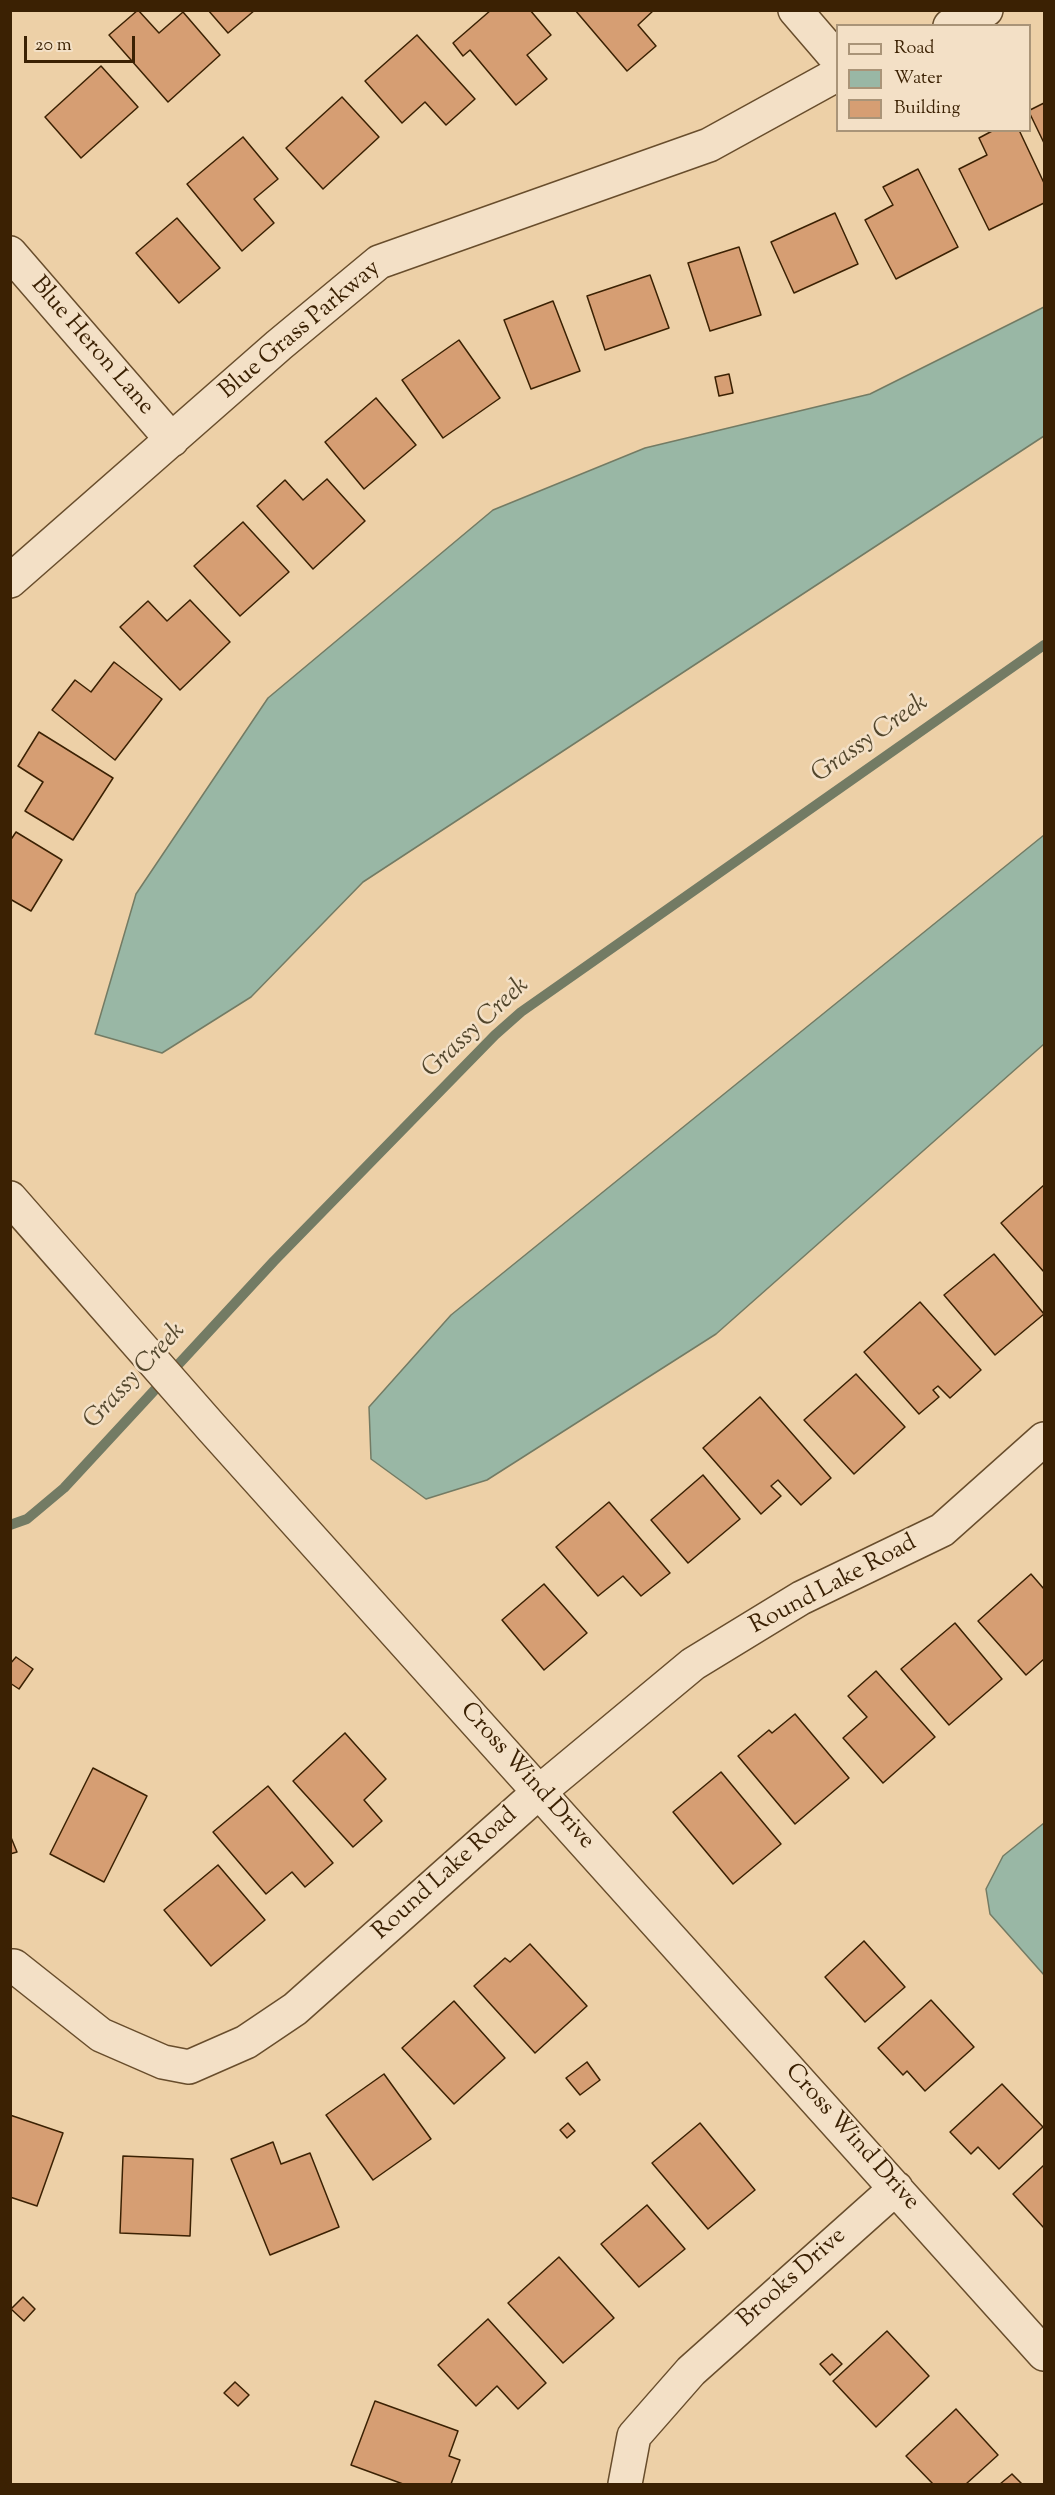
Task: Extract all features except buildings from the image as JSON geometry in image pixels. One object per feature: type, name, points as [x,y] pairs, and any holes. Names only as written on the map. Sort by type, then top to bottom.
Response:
[{"type":"street","points":[[795,10],[836,59]]},
{"type":"street","points":[[954,24],[986,10]]},
{"type":"street","name":"Blue Grass Parkway","points":[[10,581],[279,345],[379,262],[709,145],[836,75]]},
{"type":"street","name":"Blue Heron Lane","points":[[10,253],[172,440]]},
{"type":"street","name":"Cross Wind Drive","points":[[10,1198],[211,1427],[1044,2354]]},
{"type":"street","name":"Round Lake Road","points":[[14,1966],[101,2035],[163,2062],[189,2067],[246,2042],[295,2009],[539,1792],[693,1664],[801,1598],[942,1530],[1044,1439]]},
{"type":"street","name":"Brooks Drive","points":[[625,2484],[634,2436],[691,2371],[896,2188]]},
{"type":"water","points":[[1044,307],[1044,436],[363,882],[251,997],[162,1053],[95,1034],[136,894],[268,698],[493,510],[645,448],[870,394]]},
{"type":"water","points":[[1044,835],[1044,1044],[716,1334],[487,1480],[426,1499],[371,1459],[369,1407],[451,1315]]},
{"type":"water","points":[[1044,1823],[1044,1975],[990,1914],[986,1889],[1003,1856]]},
{"type":"waterway","name":"Grassy Creek","points":[[10,1525],[27,1519],[64,1488],[274,1261],[495,1035],[521,1012],[1044,645]]}]
